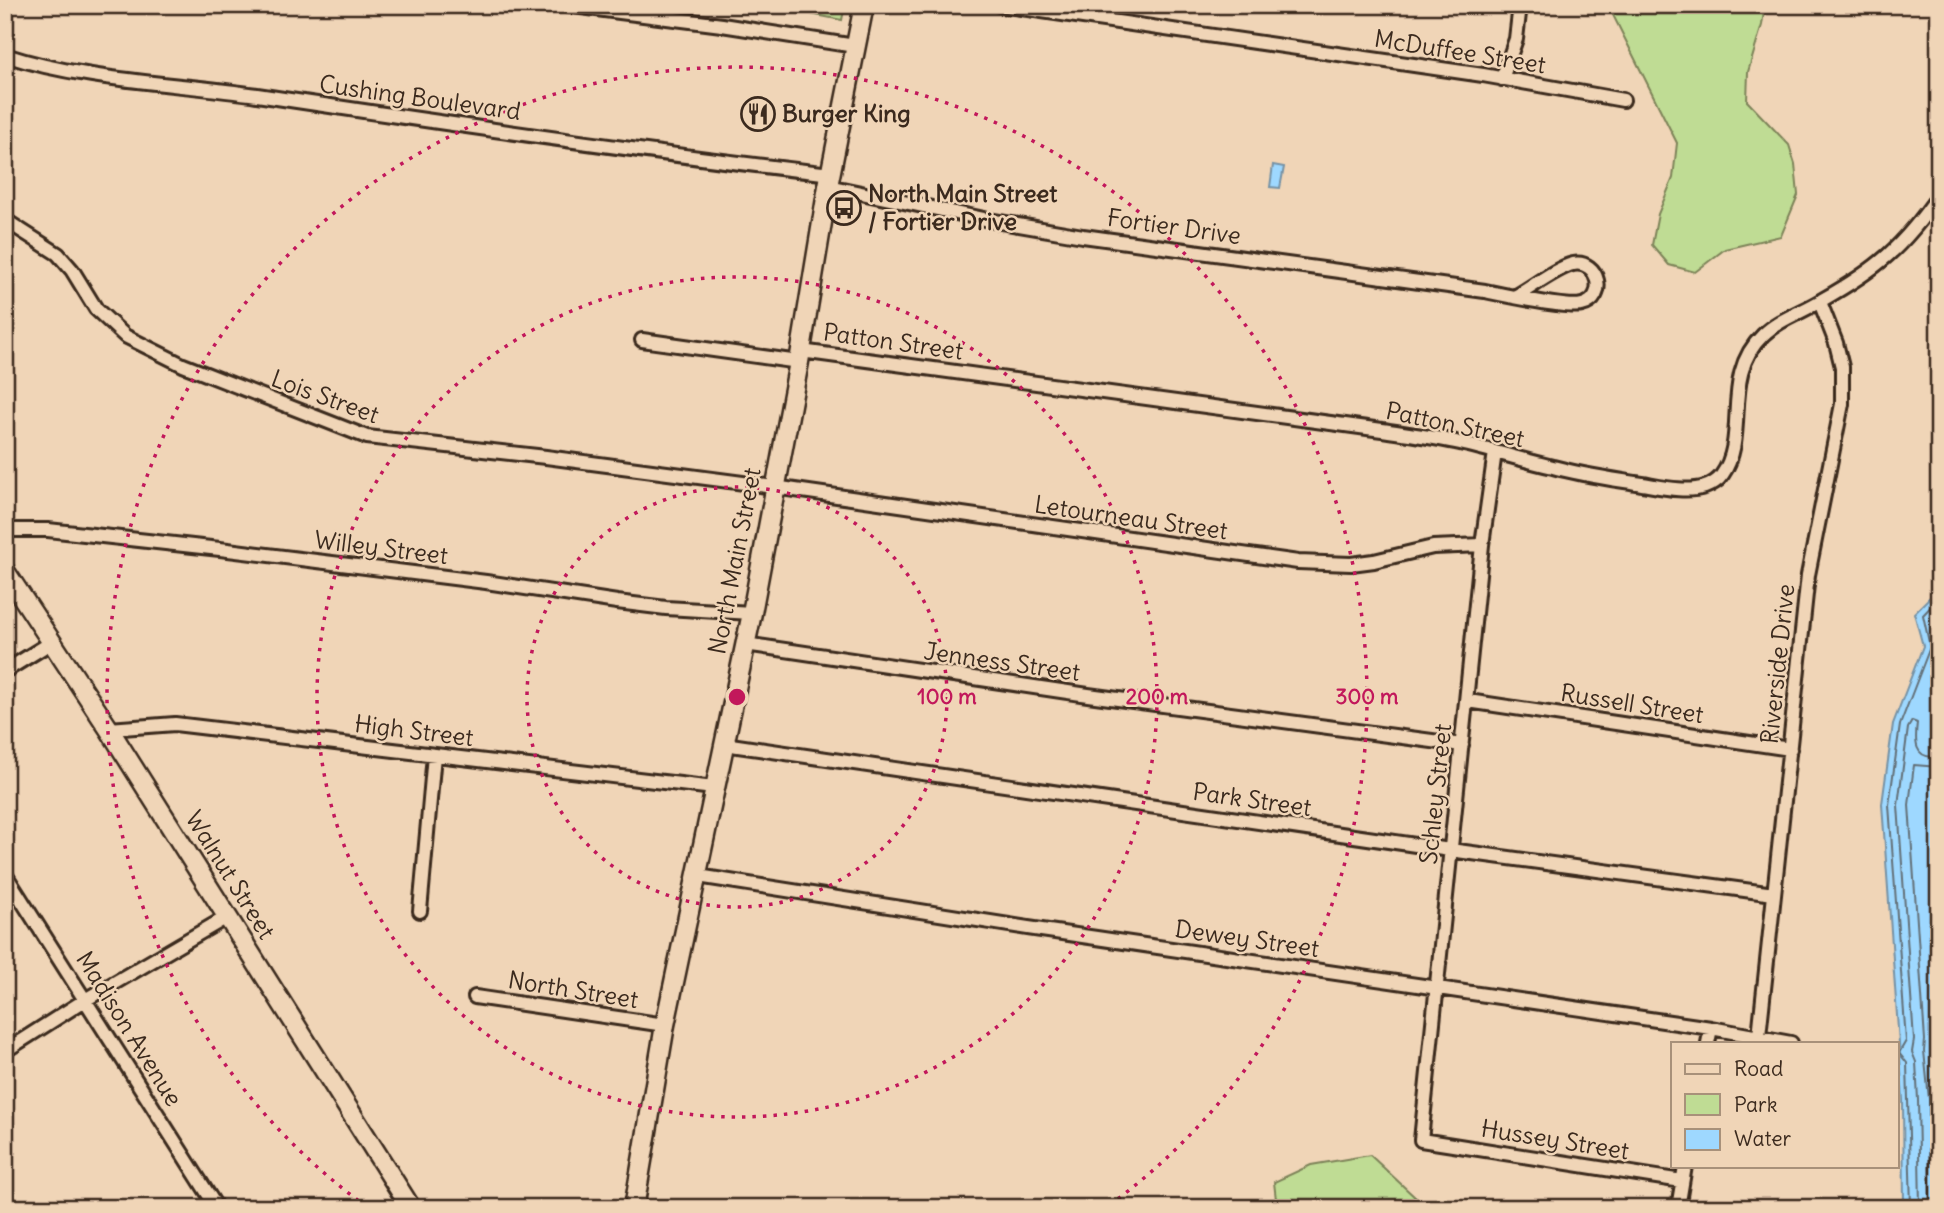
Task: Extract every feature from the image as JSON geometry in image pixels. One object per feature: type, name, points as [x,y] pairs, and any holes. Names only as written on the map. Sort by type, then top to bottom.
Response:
[{"type":"main road","name":"North Main Street","points":[[634,1208],[665,1025],[752,613],[800,357],[829,180],[864,5]]},
{"type":"main road","name":"Walnut Street","points":[[5,571],[411,1208]]},
{"type":"street","points":[[565,5],[722,25],[855,46]]},
{"type":"street","name":"McDuffee Street","points":[[1000,5],[1502,79],[1623,100]]},
{"type":"street","points":[[1502,79],[1516,39],[1520,5]]},
{"type":"street","name":"Cushing Boulevard","points":[[5,55],[74,71],[829,180]]},
{"type":"street","name":"Fortier Drive","points":[[829,180],[989,220],[1083,236],[1579,306],[1596,296],[1598,282],[1593,270],[1573,264],[1516,296]]},
{"type":"street","name":"Patton Street","points":[[642,340],[800,357],[1382,430],[1458,442],[1586,475],[1689,489],[1706,487],[1720,478],[1728,466],[1739,379],[1744,362],[1763,334],[1864,275],[1902,243],[1939,194]]},
{"type":"street","name":"Lois Street","points":[[5,220],[58,254],[72,270],[96,309],[125,336],[183,365],[346,430],[387,441],[546,457],[774,487]]},
{"type":"street","name":"Riverside Drive","points":[[1759,1036],[1808,575],[1836,445],[1844,386],[1836,342],[1820,302]]},
{"type":"street","name":"Schley Street","points":[[1421,1140],[1482,545],[1495,452]]},
{"type":"street","name":"Letourneau Street","points":[[774,487],[949,514],[1329,564],[1374,561],[1433,547],[1482,545]]},
{"type":"street","name":"Willey Street","points":[[5,530],[48,530],[193,546],[486,582],[630,604],[752,613]]},
{"type":"street","points":[[5,671],[52,642]]},
{"type":"street","name":"Jenness Street","points":[[745,644],[1088,695],[1462,745]]},
{"type":"street","name":"Russell Street","points":[[1468,701],[1790,750]]},
{"type":"street","name":"High Street","points":[[108,729],[175,724],[714,788]]},
{"type":"street","name":"Park Street","points":[[724,744],[1450,850],[1774,894]]},
{"type":"street","points":[[420,911],[434,755]]},
{"type":"street","name":"Madison Avenue","points":[[5,874],[217,1208]]},
{"type":"street","name":"Dewey Street","points":[[698,876],[1055,932],[1711,1028],[1786,1042]]},
{"type":"street","points":[[5,1051],[85,1000],[228,917]]},
{"type":"street","name":"North Street","points":[[475,997],[665,1025]]},
{"type":"street","points":[[1708,1042],[1711,1028]]},
{"type":"street","name":"Hussey Street","points":[[1421,1140],[1682,1181]]},
{"type":"street","points":[[1678,1208],[1685,1168]]},
{"type":"green space","points":[[764,5],[845,5],[842,20]]},
{"type":"green space","points":[[1608,5],[1765,5],[1748,72],[1747,101],[1789,145],[1795,164],[1798,195],[1781,236],[1725,249],[1695,272],[1669,265],[1652,245],[1658,214],[1673,178],[1677,143]]},
{"type":"green space","points":[[1939,695],[1939,738],[1930,743],[1936,699]]},
{"type":"green space","points":[[1370,1155],[1418,1200],[1423,1208],[1277,1208],[1274,1182],[1311,1165]]},
{"type":"water","points":[[1273,165],[1284,167],[1280,188],[1270,187]]},
{"type":"water","points":[[1939,588],[1939,695],[1936,699],[1931,742],[1939,738],[1939,1208],[1904,1208],[1903,1100],[1882,804],[1893,724],[1923,646],[1914,613]]},
{"type":"place","name":"Burger King","points":[[758,114]]},
{"type":"place","name":"North Main Street / Fortier Drive","points":[[844,208]]}]
